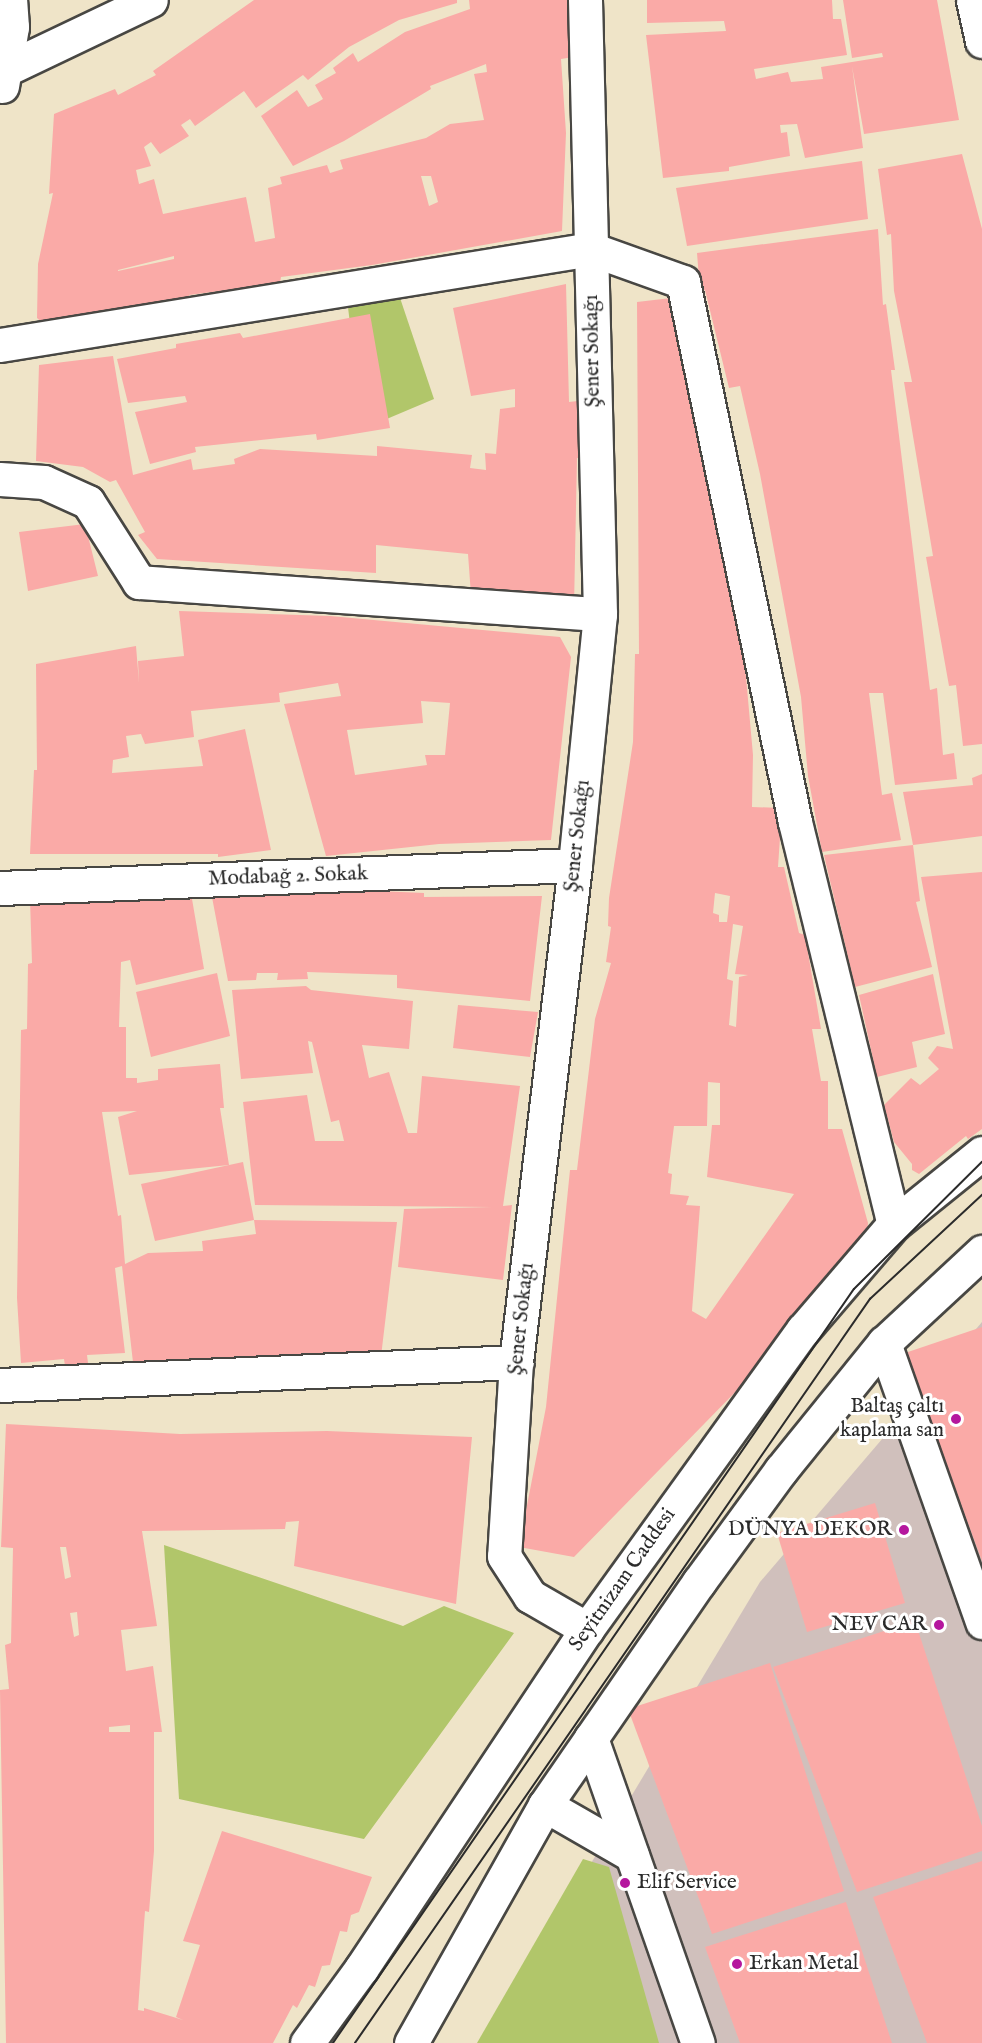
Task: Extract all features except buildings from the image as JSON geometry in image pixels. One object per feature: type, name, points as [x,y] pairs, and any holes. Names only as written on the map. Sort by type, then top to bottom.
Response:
[{"type":"street","points":[[2,78],[12,27],[10,0]]},
{"type":"street","points":[[2,78],[151,0]]},
{"type":"street","name":"Şener Sokağı","points":[[585,0],[600,614],[575,866],[516,1362],[504,1556],[530,1596],[587,1629]]},
{"type":"street","points":[[973,0],[982,41]]},
{"type":"street","points":[[0,345],[591,249],[683,282],[795,822],[894,1224]]},
{"type":"street","points":[[0,478],[44,482],[88,502],[139,582],[600,614]]},
{"type":"street","name":"Modabağ 2. Sokak","points":[[0,888],[575,866]]},
{"type":"street","name":"Seyitnizam Caddesi","points":[[307,2043],[587,1629],[803,1330],[894,1224],[982,1153]]},
{"type":"street","points":[[411,2043],[545,1805],[774,1479],[884,1343],[982,1252]]},
{"type":"street","points":[[884,1343],[982,1622]]},
{"type":"street","points":[[0,1385],[516,1362]]},
{"type":"street","points":[[591,1738],[698,2043]]},
{"type":"street","points":[[545,1805],[632,1855]]},
{"type":"shaded area","points":[[982,1322],[982,2043],[483,2043],[760,1582]]},
{"type":"green space","points":[[395,283],[434,399],[363,429],[346,291]]},
{"type":"green space","points":[[164,1545],[403,1626],[444,1606],[514,1633],[364,1839],[179,1799]]},
{"type":"green space","points":[[583,1859],[609,1867],[659,2043],[477,2043]]},
{"type":"tram line","points":[[333,2043],[854,1289],[982,1162]]},
{"type":"tram line","points":[[355,2043],[870,1299],[982,1195]]},
{"type":"place","name":"Baltaş çaltı kaplama san","points":[[956,1419]]},
{"type":"place","name":"DÜNYA DEKOR","points":[[904,1530]]},
{"type":"place","name":"NEV CAR","points":[[939,1625]]},
{"type":"place","name":"Elif Service","points":[[625,1883]]},
{"type":"place","name":"Erkan Metal","points":[[737,1964]]}]
